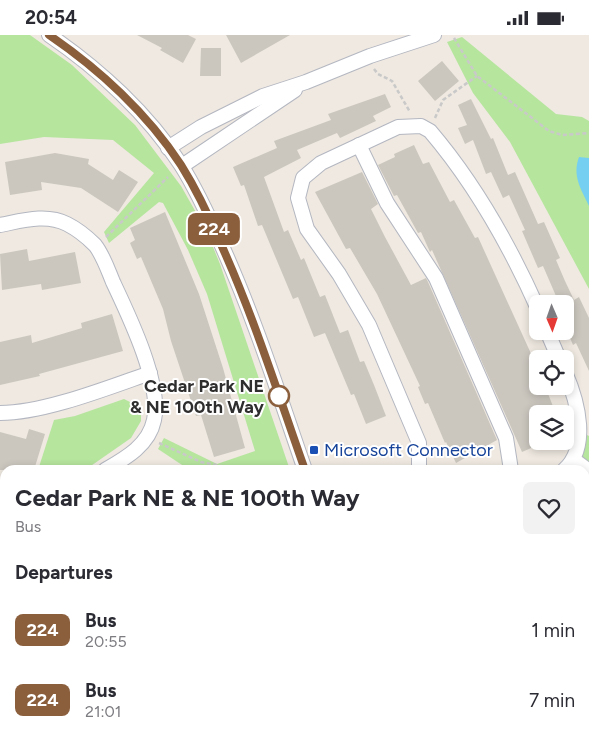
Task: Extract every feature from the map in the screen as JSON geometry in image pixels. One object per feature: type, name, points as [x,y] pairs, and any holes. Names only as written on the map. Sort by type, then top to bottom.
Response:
[{"type":"street","points":[[49,35],[75,53],[108,82],[182,166],[207,213],[236,278],[267,358],[303,465]]},
{"type":"street","points":[[168,148],[232,110],[263,96],[306,82],[370,56],[434,35]]},
{"type":"street","points":[[182,166],[306,82]]},
{"type":"street","points":[[419,465],[419,443],[369,325],[339,275],[307,229],[300,213],[298,189],[303,178],[311,170],[398,127],[414,126],[430,131],[469,179],[500,230],[532,295]]},
{"type":"street","points":[[359,145],[387,203],[436,278],[506,438],[510,465]]},
{"type":"street","points":[[0,225],[30,219],[49,219],[66,223],[84,235],[99,252],[130,319],[150,373],[155,406],[154,421],[148,437],[137,450],[113,465]]},
{"type":"street","points":[[0,413],[48,405],[82,396],[150,373]]},
{"type":"street","points":[[572,465],[577,462],[588,436],[582,413],[574,394]]},
{"type":"street","points":[[577,462],[581,465]]},
{"type":"path","points":[[454,38],[476,76],[549,131],[562,135],[589,133]]},
{"type":"path","points":[[370,56],[375,72],[392,81],[409,109],[414,126]]},
{"type":"path","points":[[430,131],[443,100],[476,76]]},
{"type":"path","points":[[105,237],[168,177]]},
{"type":"path","points":[[159,443],[186,457],[216,465]]},
{"type":"green space","points":[[0,35],[30,35],[72,65],[135,125],[181,186],[206,230],[220,264],[288,465],[182,465],[158,449],[164,438],[217,464],[255,451],[207,294],[188,250],[163,203],[159,202],[109,243],[104,232],[154,173],[113,140],[44,137],[0,144]]},
{"type":"green space","points":[[462,37],[556,114],[582,117],[589,121],[589,289],[510,142],[473,93],[447,42]]},
{"type":"green space","points":[[124,399],[134,404],[141,412],[141,421],[131,438],[92,465],[40,465],[54,420],[75,416]]},
{"type":"green space","points":[[587,435],[589,436],[589,465],[569,465],[581,454]]},
{"type":"water","points":[[579,157],[589,158],[589,206],[580,188],[577,176],[576,170]]},
{"type":"building","points":[[137,35],[188,35],[196,39],[183,63],[160,50],[162,48]]},
{"type":"building","points":[[226,35],[290,35],[241,63]]},
{"type":"building","points":[[201,48],[221,48],[221,76],[200,76]]},
{"type":"building","points":[[442,61],[459,81],[435,101],[418,81]]},
{"type":"building","points":[[385,94],[391,107],[373,116],[376,121],[340,138],[337,133],[297,150],[301,158],[264,177],[284,232],[288,230],[301,260],[304,258],[320,297],[325,295],[340,333],[348,330],[360,362],[364,361],[374,385],[386,416],[366,424],[354,394],[351,395],[325,333],[314,337],[298,297],[293,299],[262,225],[258,226],[244,185],[241,186],[233,167],[277,148],[274,141],[331,120],[328,114]]},
{"type":"building","points":[[471,99],[491,139],[493,138],[508,175],[515,172],[538,224],[544,222],[560,258],[556,260],[572,295],[556,295],[543,266],[538,268],[522,231],[525,230],[509,195],[503,198],[491,172],[486,174],[473,140],[465,144],[458,128],[467,125],[458,105]]},
{"type":"building","points":[[414,145],[423,164],[429,162],[450,202],[454,200],[475,238],[478,237],[529,350],[529,395],[549,395],[552,405],[529,405],[529,449],[522,452],[432,250],[430,252],[421,232],[418,233],[397,195],[394,196],[378,165],[395,157],[394,154]]},
{"type":"building","points":[[55,153],[89,159],[88,164],[113,180],[119,170],[138,182],[118,212],[81,188],[41,182],[42,190],[10,195],[5,162]]},
{"type":"building","points":[[362,172],[378,204],[371,209],[411,285],[426,278],[497,440],[456,463],[445,443],[428,403],[425,404],[418,387],[420,386],[377,294],[350,248],[346,249],[315,192]]},
{"type":"building","points":[[165,212],[199,294],[223,368],[245,448],[214,457],[201,415],[196,416],[171,341],[163,309],[141,257],[137,259],[130,243],[135,240],[130,228]]},
{"type":"building","points":[[27,249],[29,261],[75,252],[81,283],[42,290],[41,284],[2,290],[0,254]]},
{"type":"building","points":[[579,297],[589,318],[589,371],[576,343],[573,345],[571,340],[574,340],[574,300]]},
{"type":"building","points":[[112,314],[123,351],[39,374],[40,376],[0,385],[0,342],[31,335],[32,343],[82,328],[81,323]]},
{"type":"building","points":[[29,429],[45,434],[36,465],[0,465],[0,432],[26,439]]},
{"type":"bus line","name":"224","points":[[49,35],[75,53],[108,82],[127,101],[182,166],[207,213],[236,278],[267,358],[303,465]]},
{"type":"place","name":"Cedar Park NE & NE 100th Way","points":[[279,396]]},
{"type":"place","name":"Microsoft Connector","points":[[314,450]]}]
